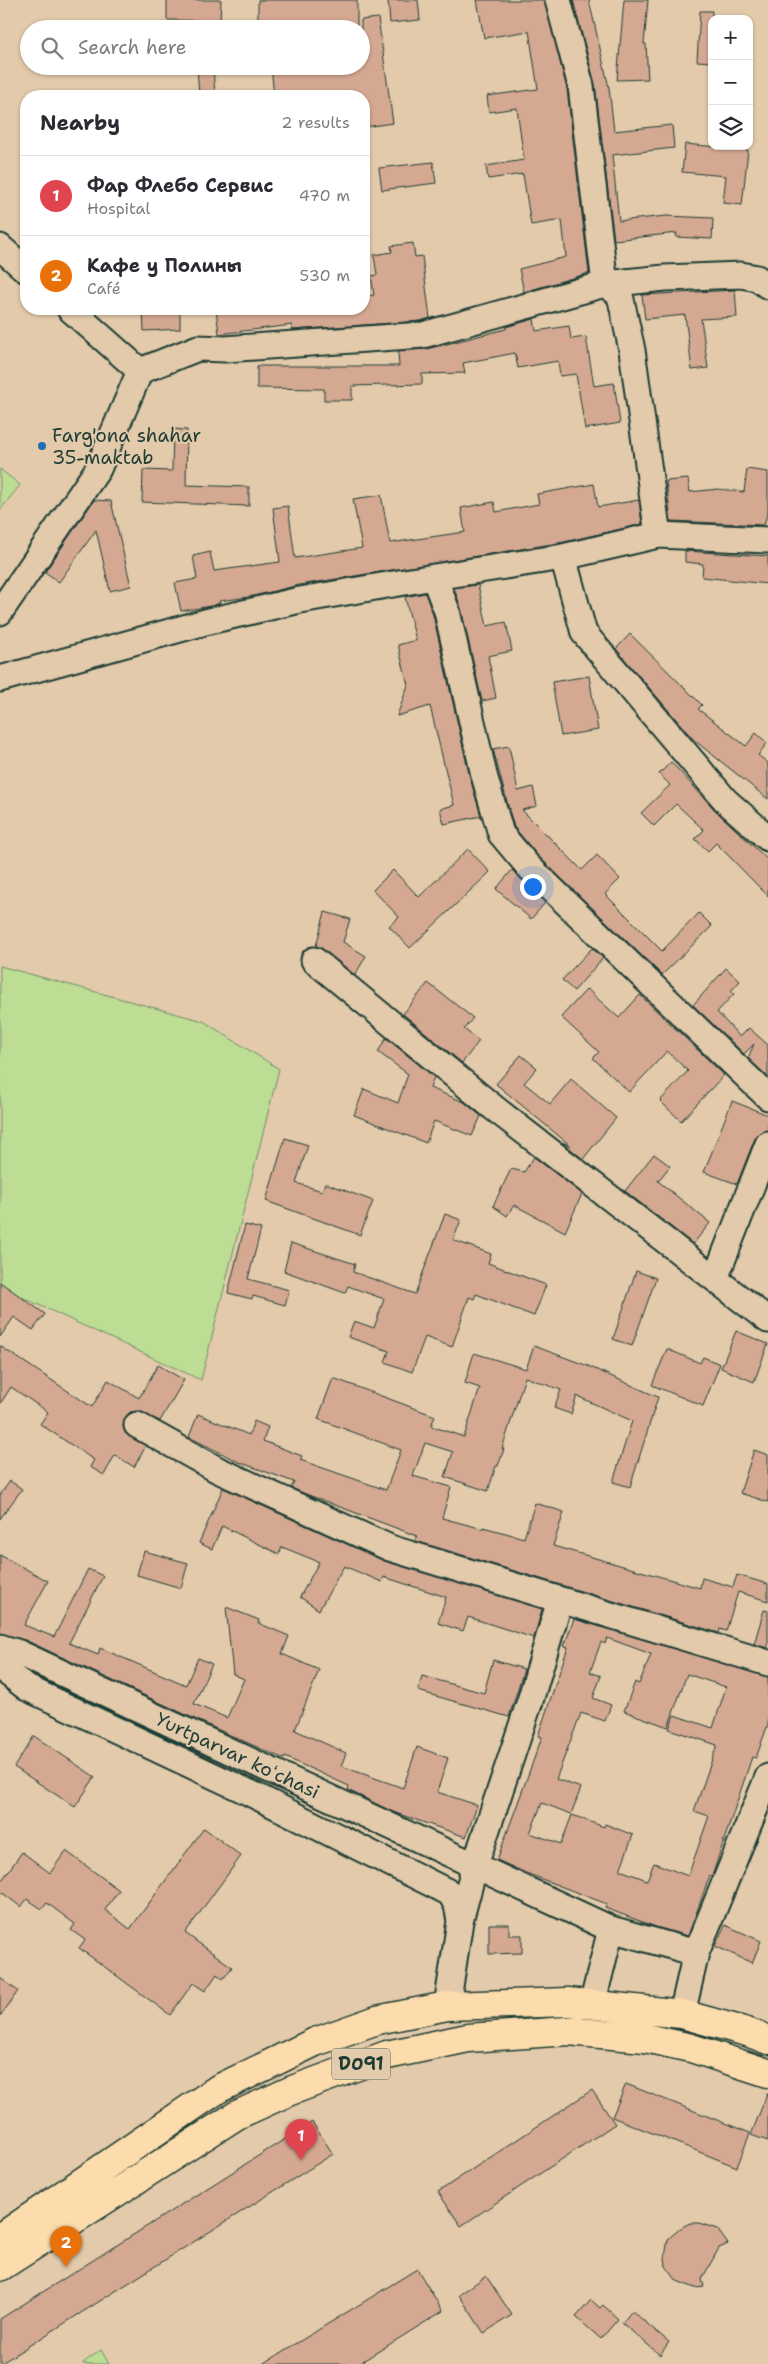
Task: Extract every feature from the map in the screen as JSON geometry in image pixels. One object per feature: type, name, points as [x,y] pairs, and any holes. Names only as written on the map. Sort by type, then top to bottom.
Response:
[{"type":"highway","name":"D091","points":[[0,2238],[218,2089],[315,2042],[377,2020],[447,2006],[555,2002],[682,2014],[768,2040]]},
{"type":"highway","points":[[555,2002],[555,2032]]},
{"type":"highway","name":"D091","points":[[0,2267],[237,2115],[290,2091],[387,2054],[468,2038],[568,2031],[645,2038],[692,2048],[768,2074]]},
{"type":"highway","name":"D091","points":[[0,2220],[48,2206]]},
{"type":"street","points":[[558,0],[581,86],[605,284],[620,295],[632,350],[658,535]]},
{"type":"street","points":[[0,247],[20,265]]},
{"type":"street","points":[[0,612],[98,468],[140,371],[198,348],[225,349],[424,335],[605,284],[666,278],[741,275],[757,278],[768,286]]},
{"type":"street","points":[[77,315],[140,371]]},
{"type":"street","points":[[0,678],[200,624],[291,602],[563,557],[658,535],[768,540]]},
{"type":"street","points":[[563,557],[584,633],[726,801],[768,838]]},
{"type":"street","points":[[434,577],[447,611],[484,774],[501,834],[528,866],[768,1097]]},
{"type":"street","points":[[314,960],[494,1108],[768,1320]]},
{"type":"street","points":[[715,1279],[768,1144]]},
{"type":"street","points":[[137,1425],[218,1470],[390,1548],[768,1663]]},
{"type":"street","points":[[447,2006],[460,1921],[475,1865],[530,1701],[560,1600]]},
{"type":"street","name":"Yurtparvar koʻchasi","points":[[0,1648],[20,1654],[611,1929],[696,1954]]},
{"type":"street","points":[[0,1667],[27,1688],[248,1792],[450,1892],[457,1906],[460,1921]]},
{"type":"street","points":[[682,2014],[696,1954],[767,1782]]},
{"type":"street","points":[[592,2005],[611,1929]]},
{"type":"green space","points":[[0,469],[20,485],[0,510]]},
{"type":"green space","points":[[0,966],[203,1021],[279,1069],[201,1380],[0,1287]]},
{"type":"green space","points":[[101,2350],[109,2364],[83,2364],[83,2363]]},
{"type":"building","points":[[167,0],[221,0],[220,20],[167,20]]},
{"type":"building","points":[[258,0],[357,0],[357,20],[258,20]]},
{"type":"building","points":[[388,0],[418,0],[420,20],[390,23]]},
{"type":"building","points":[[477,0],[544,0],[567,89],[589,273],[524,292],[519,269],[566,257],[562,220],[531,225],[523,174],[488,179],[486,166],[524,160],[517,108],[489,112],[487,96],[538,89],[529,31],[484,38]]},
{"type":"building","points":[[573,0],[589,0],[609,88],[614,131],[672,125],[674,148],[612,155],[619,221],[666,216],[713,218],[712,239],[676,237],[677,233],[614,240],[595,84]]},
{"type":"building","points":[[624,0],[648,0],[644,44],[646,44],[648,79],[617,80]]},
{"type":"building","points":[[700,11],[712,11],[712,15],[708,15],[708,62],[697,61]]},
{"type":"building","points":[[378,18],[393,123],[370,126],[370,90],[273,90],[272,75],[370,75],[370,20],[361,20]]},
{"type":"building","points":[[198,75],[214,75],[215,90],[199,90]]},
{"type":"building","points":[[685,144],[708,146],[708,150],[748,150],[742,205],[723,203],[726,176],[682,172]]},
{"type":"building","points":[[433,162],[436,183],[382,190],[379,168]]},
{"type":"building","points":[[413,243],[415,257],[422,256],[430,318],[421,321],[292,330],[292,325],[219,334],[217,315],[370,315],[370,295],[374,295],[371,276],[377,275],[374,255],[392,252],[391,246]]},
{"type":"building","points":[[735,290],[737,317],[701,319],[708,368],[692,370],[685,315],[645,319],[642,295]]},
{"type":"building","points":[[143,315],[180,315],[180,329],[144,331]]},
{"type":"building","points":[[534,319],[536,331],[569,326],[571,339],[586,337],[594,386],[614,383],[620,423],[585,429],[576,374],[560,376],[558,361],[518,368],[515,353],[463,363],[465,373],[422,374],[422,384],[352,386],[352,400],[324,400],[324,389],[257,388],[257,366],[399,366],[398,351],[427,349],[506,329],[506,327]]},
{"type":"building","points":[[173,429],[187,430],[186,485],[249,487],[249,506],[142,502],[143,470],[172,471]]},
{"type":"building","points":[[747,469],[768,472],[768,511],[764,525],[671,521],[666,481],[688,479],[690,492],[718,489],[744,492]]},
{"type":"building","points":[[594,484],[598,507],[639,500],[642,524],[564,542],[299,585],[249,597],[219,601],[220,603],[211,606],[181,611],[175,583],[197,579],[193,556],[210,552],[214,571],[280,562],[273,508],[288,506],[295,558],[362,548],[353,499],[381,495],[390,543],[465,532],[461,508],[494,502],[496,512],[539,504],[537,494]]},
{"type":"building","points":[[94,500],[111,501],[131,586],[110,591],[96,530],[59,582],[45,572]]},
{"type":"building","points":[[685,551],[768,556],[768,584],[702,577],[703,564],[685,562]]},
{"type":"building","points":[[478,585],[487,626],[506,622],[512,651],[488,656],[496,698],[482,701],[461,608],[454,588]]},
{"type":"building","points":[[425,593],[433,615],[470,778],[481,816],[444,824],[440,809],[454,805],[430,706],[397,716],[408,685],[398,645],[416,640],[405,597]]},
{"type":"building","points":[[630,634],[702,705],[698,709],[746,746],[756,733],[767,743],[758,755],[768,763],[768,799],[694,740],[616,649]]},
{"type":"building","points":[[589,676],[598,730],[561,736],[552,682]]},
{"type":"building","points":[[509,746],[518,791],[533,787],[537,806],[522,810],[582,870],[597,855],[620,879],[605,894],[662,951],[699,913],[712,926],[662,975],[538,856],[514,827],[509,810],[511,809],[509,809],[493,749]]},
{"type":"building","points":[[671,762],[715,810],[768,860],[768,896],[716,843],[708,851],[695,839],[704,830],[676,804],[654,826],[641,813],[670,785],[659,774]]},
{"type":"building","points":[[468,849],[490,872],[410,948],[389,926],[399,917],[373,890],[393,870],[419,897]]},
{"type":"building","points":[[512,870],[545,903],[531,919],[496,889]]},
{"type":"building","points":[[325,912],[350,919],[343,942],[366,956],[355,975],[323,949],[316,946]]},
{"type":"building","points":[[592,948],[603,958],[574,991],[562,980]]},
{"type":"building","points":[[726,968],[740,981],[731,991],[734,994],[717,1012],[740,1037],[749,1028],[768,1045],[768,1077],[748,1058],[754,1044],[744,1054],[693,1005]]},
{"type":"building","points":[[428,983],[473,1018],[464,1029],[479,1041],[462,1063],[403,1014]]},
{"type":"building","points":[[587,989],[619,1018],[640,995],[724,1075],[681,1121],[660,1101],[688,1071],[667,1051],[629,1092],[593,1058],[599,1052],[561,1017]]},
{"type":"building","points":[[386,1038],[434,1077],[430,1088],[464,1102],[481,1116],[472,1136],[434,1121],[426,1143],[354,1115],[364,1089],[398,1103],[408,1074],[378,1052]]},
{"type":"building","points":[[521,1055],[537,1068],[524,1083],[550,1104],[571,1079],[616,1118],[583,1159],[562,1142],[571,1146],[496,1084]]},
{"type":"building","points":[[732,1101],[768,1115],[768,1130],[759,1133],[755,1138],[737,1184],[704,1172]]},
{"type":"building","points":[[285,1138],[308,1145],[296,1183],[322,1191],[325,1183],[373,1201],[360,1235],[266,1201]]},
{"type":"building","points":[[654,1154],[670,1166],[658,1181],[710,1223],[693,1244],[625,1191]]},
{"type":"building","points":[[534,1157],[582,1194],[565,1232],[514,1205],[507,1216],[493,1206],[511,1169],[524,1172]]},
{"type":"building","points":[[445,1214],[461,1220],[453,1240],[491,1254],[488,1263],[546,1285],[534,1316],[476,1294],[474,1299],[469,1297],[452,1347],[425,1337],[412,1372],[385,1362],[389,1351],[348,1337],[354,1321],[374,1328],[384,1299],[348,1286],[345,1293],[284,1271],[291,1243],[355,1264],[353,1272],[415,1294]]},
{"type":"building","points":[[245,1225],[261,1229],[248,1279],[289,1290],[285,1305],[253,1296],[252,1299],[228,1293]]},
{"type":"building","points":[[636,1271],[656,1278],[632,1346],[613,1339]]},
{"type":"building","points":[[0,1282],[45,1314],[33,1330],[14,1317],[0,1337]]},
{"type":"building","points":[[736,1331],[768,1344],[754,1382],[721,1368]]},
{"type":"building","points":[[0,1346],[92,1407],[108,1380],[139,1398],[158,1365],[184,1380],[160,1421],[137,1411],[130,1412],[125,1418],[123,1426],[125,1433],[146,1446],[134,1467],[115,1455],[104,1475],[90,1467],[94,1460],[40,1424],[48,1412],[11,1387],[0,1404]]},
{"type":"building","points":[[534,1346],[588,1366],[658,1397],[630,1487],[613,1482],[632,1421],[577,1396],[571,1414],[554,1408],[561,1390],[525,1377],[502,1449],[504,1449],[488,1491],[445,1477],[453,1452],[425,1443],[413,1476],[451,1487],[442,1518],[524,1538],[535,1503],[564,1512],[553,1546],[700,1588],[702,1578],[733,1587],[737,1575],[768,1584],[768,1601],[738,1592],[726,1631],[720,1629],[719,1633],[416,1541],[417,1536],[291,1488],[294,1482],[239,1462],[189,1437],[198,1414],[249,1435],[254,1421],[268,1427],[263,1441],[302,1456],[300,1460],[386,1490],[401,1450],[318,1419],[333,1378],[435,1416],[431,1426],[464,1437],[480,1388],[465,1383],[474,1353],[526,1369]]},
{"type":"building","points":[[667,1349],[700,1363],[703,1357],[720,1364],[703,1406],[652,1385]]},
{"type":"building","points":[[754,1450],[768,1455],[768,1502],[740,1493]]},
{"type":"building","points":[[10,1481],[22,1489],[0,1519],[0,1495]]},
{"type":"building","points":[[223,1488],[384,1561],[542,1609],[534,1638],[468,1617],[463,1631],[438,1623],[446,1597],[384,1577],[382,1582],[344,1566],[319,1610],[300,1597],[319,1562],[282,1547],[279,1554],[222,1526],[212,1549],[199,1543]]},
{"type":"building","points":[[144,1551],[188,1563],[181,1588],[137,1575]]},
{"type":"building","points":[[0,1555],[48,1581],[24,1625],[54,1637],[88,1569],[103,1576],[69,1643],[98,1655],[100,1648],[186,1685],[198,1658],[212,1664],[194,1704],[227,1718],[244,1679],[233,1674],[226,1607],[259,1620],[258,1623],[289,1636],[282,1654],[319,1670],[295,1730],[346,1753],[341,1766],[403,1788],[417,1747],[448,1758],[437,1792],[477,1805],[466,1837],[393,1812],[348,1790],[349,1786],[221,1731],[25,1640],[0,1633]]},
{"type":"building","points":[[764,1610],[768,1611],[768,1648],[754,1644]]},
{"type":"building","points":[[574,1619],[768,1677],[768,1724],[756,1758],[752,1757],[712,1876],[710,1875],[688,1936],[656,1927],[605,1908],[607,1904],[497,1860],[542,1737],[538,1736],[568,1647],[564,1646]],"holes":[[[607,1638],[651,1654],[639,1684],[635,1682],[624,1711],[668,1727],[687,1674],[726,1687],[713,1728],[674,1715],[669,1729],[717,1745],[694,1811],[709,1816],[688,1876],[654,1863],[647,1880],[620,1870],[633,1835],[605,1824],[604,1827],[572,1815],[561,1844],[530,1833],[542,1803],[571,1814],[581,1788],[556,1779],[581,1713],[605,1721],[611,1705],[593,1698],[601,1676],[590,1672],[601,1642],[605,1644]]]},
{"type":"building","points":[[493,1660],[524,1669],[509,1717],[418,1691],[422,1676],[484,1693]]},
{"type":"building","points":[[34,1736],[95,1777],[75,1807],[14,1767]]},
{"type":"building","points":[[204,1828],[241,1856],[185,1933],[232,1967],[223,1979],[217,1974],[205,1991],[193,1983],[170,2015],[79,1948],[85,1940],[71,1930],[75,1924],[47,1903],[42,1909],[27,1899],[21,1907],[0,1891],[0,1883],[22,1852],[50,1873],[66,1851],[119,1890],[105,1910],[130,1929]]},
{"type":"building","points":[[489,1924],[509,1924],[509,1935],[522,1935],[522,1953],[489,1954]]},
{"type":"building","points":[[725,1925],[761,1941],[752,1963],[715,1946]]},
{"type":"building","points":[[0,1978],[18,1991],[0,2017]]},
{"type":"building","points":[[626,2084],[750,2133],[737,2167],[612,2117]]},
{"type":"building","points":[[592,2090],[615,2124],[461,2226],[438,2192]]},
{"type":"building","points":[[768,2094],[768,2141],[751,2135]]},
{"type":"building","points":[[312,2122],[333,2154],[0,2364],[0,2319]]},
{"type":"building","points":[[690,2223],[699,2223],[717,2229],[728,2244],[719,2248],[702,2279],[704,2287],[695,2288],[677,2281],[666,2266],[665,2257],[668,2239]]},
{"type":"building","points":[[417,2269],[443,2311],[358,2364],[263,2364]]},
{"type":"building","points":[[486,2276],[512,2315],[484,2333],[459,2295]]},
{"type":"building","points":[[591,2300],[600,2308],[603,2305],[618,2319],[601,2339],[576,2317]]},
{"type":"building","points":[[632,2311],[669,2342],[660,2355],[622,2323]]},
{"type":"place","name":"Farg'ona shahar 35-maktab","points":[[42,446]]},
{"type":"place","name":"Фар Флебо Сервис","points":[[301,2160]]},
{"type":"place","name":"Кафе у Полины","points":[[66,2267]]}]
